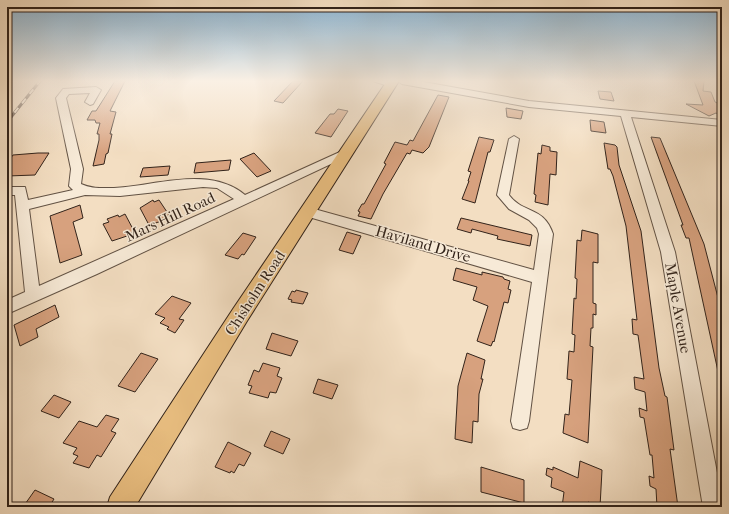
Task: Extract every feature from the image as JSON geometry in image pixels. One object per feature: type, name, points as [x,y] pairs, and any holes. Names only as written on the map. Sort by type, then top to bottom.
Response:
[{"type":"main road","name":"Chisholm Road","points":[[120,507],[376,105]]},
{"type":"street","points":[[63,105],[77,169],[75,186],[85,191]]},
{"type":"street","points":[[540,105],[722,123]]},
{"type":"street","name":"Maple Avenue","points":[[625,113],[667,246],[713,507]]},
{"type":"street","points":[[514,139],[503,196],[512,207],[539,219],[545,226],[546,234],[520,421]]},
{"type":"street","name":"Mars Hill Road","points":[[7,307],[169,236],[242,200],[346,153]]},
{"type":"street","points":[[23,206],[85,191],[103,192],[210,183],[231,190],[242,200]]},
{"type":"street","points":[[7,190],[21,190],[33,296]]},
{"type":"street","name":"Haviland Drive","points":[[307,212],[540,278]]},
{"type":"building","points":[[100,105],[113,105],[110,111],[116,112],[110,134],[112,134],[108,153],[106,154],[104,164],[93,166],[99,140],[99,134],[97,134],[100,123],[96,123],[95,120],[87,120],[92,111],[96,111]]},
{"type":"building","points":[[433,105],[446,105],[429,147],[423,153],[412,150],[410,154],[407,153],[383,194],[371,219],[358,216],[360,212],[358,211],[362,204],[364,204],[386,164],[384,163],[395,142],[407,145],[410,140],[413,141]]},
{"type":"building","points":[[688,105],[722,105],[722,116],[716,113],[709,116]]},
{"type":"building","points":[[506,108],[523,111],[521,119],[507,117]]},
{"type":"building","points":[[338,109],[348,111],[331,137],[315,133],[330,114],[334,114]]},
{"type":"building","points":[[590,120],[604,122],[606,133],[591,131]]},
{"type":"building","points":[[479,137],[494,140],[490,152],[488,152],[475,203],[462,199],[469,181],[471,172],[468,171]]},
{"type":"building","points":[[651,137],[660,138],[704,244],[722,313],[722,376],[719,376],[689,238],[686,238],[681,225],[683,225]]},
{"type":"building","points":[[604,143],[615,145],[617,147],[619,165],[641,231],[659,368],[665,396],[667,397],[674,450],[670,449],[678,507],[657,507],[656,489],[650,486],[649,476],[654,478],[652,455],[650,455],[644,418],[640,417],[639,408],[647,411],[645,392],[635,389],[634,377],[644,379],[638,335],[633,334],[632,319],[637,320],[626,226],[613,176],[610,169],[608,169]]},
{"type":"building","points":[[542,145],[550,147],[550,151],[557,152],[556,175],[550,174],[548,205],[535,202],[536,195],[534,194],[538,153],[541,154]]},
{"type":"building","points":[[49,153],[35,175],[7,176],[7,163],[13,155]]},
{"type":"building","points":[[254,153],[271,171],[257,177],[240,159]]},
{"type":"building","points":[[231,160],[229,170],[194,173],[196,163]]},
{"type":"building","points":[[170,166],[168,175],[140,177],[143,168]]},
{"type":"building","points":[[153,200],[154,202],[159,200],[169,215],[164,218],[165,220],[149,225],[140,208]]},
{"type":"building","points":[[80,205],[83,218],[73,222],[82,255],[60,263],[50,216]]},
{"type":"building","points":[[125,214],[134,231],[129,234],[130,235],[112,241],[103,224],[109,222],[107,219],[118,215],[119,217]]},
{"type":"building","points":[[461,218],[532,235],[530,246],[497,239],[498,236],[472,229],[471,233],[457,229]]},
{"type":"building","points":[[582,230],[598,234],[598,263],[593,262],[593,303],[596,304],[596,315],[593,314],[593,328],[591,328],[590,346],[593,347],[588,443],[563,433],[565,414],[569,415],[572,380],[567,379],[569,351],[574,352],[575,335],[572,334],[574,298],[576,299],[577,279],[575,278],[577,240],[581,241]]},
{"type":"building","points":[[347,232],[361,236],[353,254],[339,250]]},
{"type":"building","points":[[243,233],[256,237],[244,255],[242,254],[238,259],[225,255]]},
{"type":"building","points":[[456,268],[482,275],[482,272],[503,277],[504,279],[510,281],[508,289],[511,290],[508,303],[504,302],[494,342],[493,341],[491,346],[477,341],[488,306],[473,300],[477,287],[453,280]]},
{"type":"building","points":[[296,290],[308,293],[303,304],[291,302],[292,300],[288,299],[292,291],[295,292]]},
{"type":"building","points":[[172,296],[191,303],[179,319],[184,320],[175,333],[167,329],[169,327],[160,323],[165,318],[155,314]]},
{"type":"building","points":[[55,305],[59,317],[36,329],[38,337],[20,346],[14,325]]},
{"type":"building","points":[[272,333],[298,341],[291,356],[266,349]]},
{"type":"building","points":[[141,353],[158,359],[135,392],[118,386]]},
{"type":"building","points":[[467,353],[485,360],[481,379],[483,379],[479,394],[478,422],[473,421],[472,443],[455,439],[458,386]]},
{"type":"building","points":[[263,363],[280,368],[277,376],[282,378],[276,393],[270,392],[268,398],[249,393],[252,386],[248,385],[254,370],[259,372]]},
{"type":"building","points":[[318,379],[338,385],[332,399],[313,393]]},
{"type":"building","points":[[54,395],[71,402],[59,418],[41,411]]},
{"type":"building","points":[[106,415],[119,419],[111,431],[116,433],[101,457],[97,455],[89,468],[73,463],[78,456],[73,454],[77,448],[63,443],[79,421],[97,427]]},
{"type":"building","points":[[271,431],[290,439],[283,454],[264,446]]},
{"type":"building","points":[[228,442],[251,453],[244,466],[239,464],[234,473],[231,471],[230,473],[215,467]]},
{"type":"building","points":[[580,461],[602,470],[600,507],[588,502],[588,507],[562,507],[564,492],[551,487],[552,478],[546,475],[547,468],[553,470],[553,467],[578,478]]},
{"type":"building","points":[[481,467],[524,480],[524,503],[481,492]]},
{"type":"building","points":[[35,490],[54,499],[49,507],[23,507]]},
{"type":"railway","points":[[7,122],[21,105]]}]
